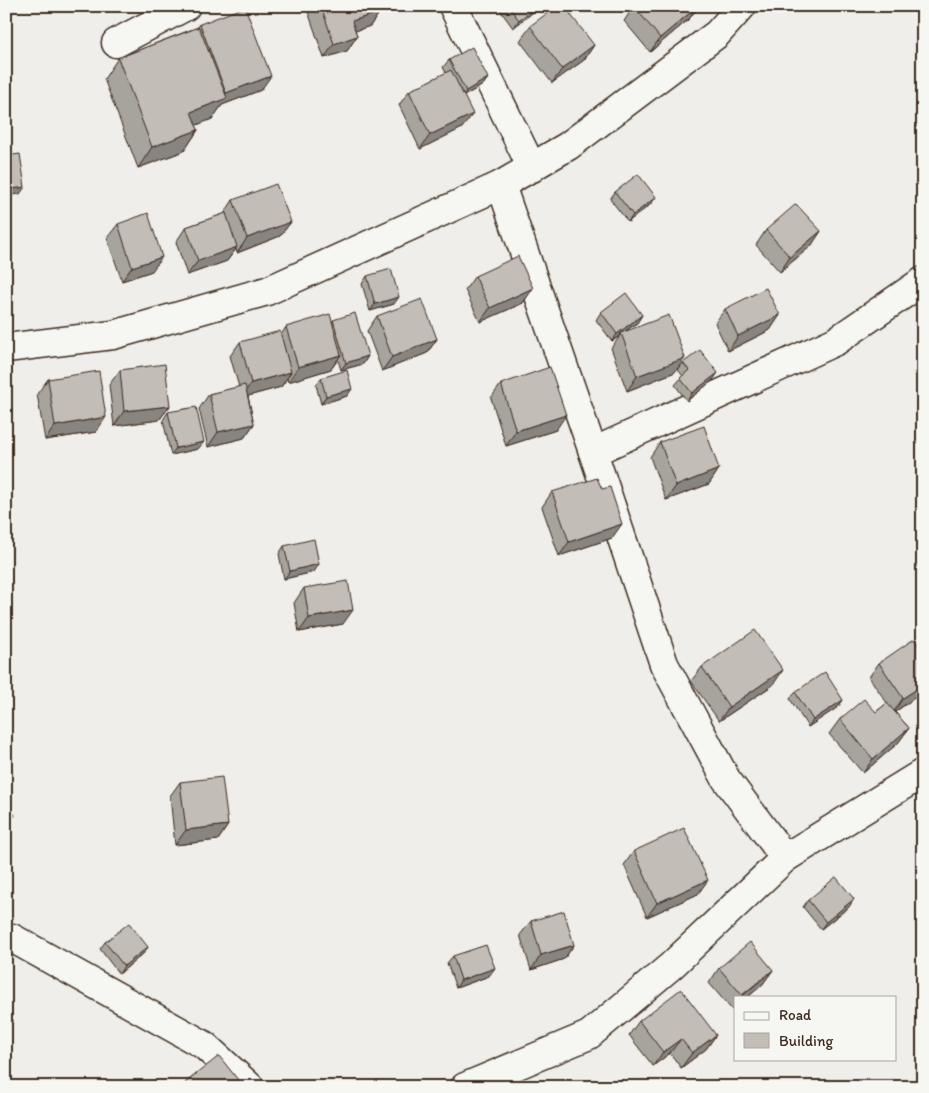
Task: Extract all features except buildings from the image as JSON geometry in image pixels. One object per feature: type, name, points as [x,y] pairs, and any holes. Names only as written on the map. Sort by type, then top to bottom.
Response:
[{"type":"street","points":[[116,43],[186,6]]},
{"type":"street","points":[[453,6],[532,168]]},
{"type":"street","points":[[6,348],[113,335],[268,291],[502,185],[568,146],[717,34],[742,6]]},
{"type":"street","points":[[502,185],[664,664],[726,779],[785,858]]},
{"type":"street","points":[[593,452],[836,341],[923,281]]},
{"type":"street","points":[[465,1087],[589,1035],[671,966],[785,858],[923,773]]},
{"type":"street","points":[[12,938],[204,1045],[250,1087]]}]
